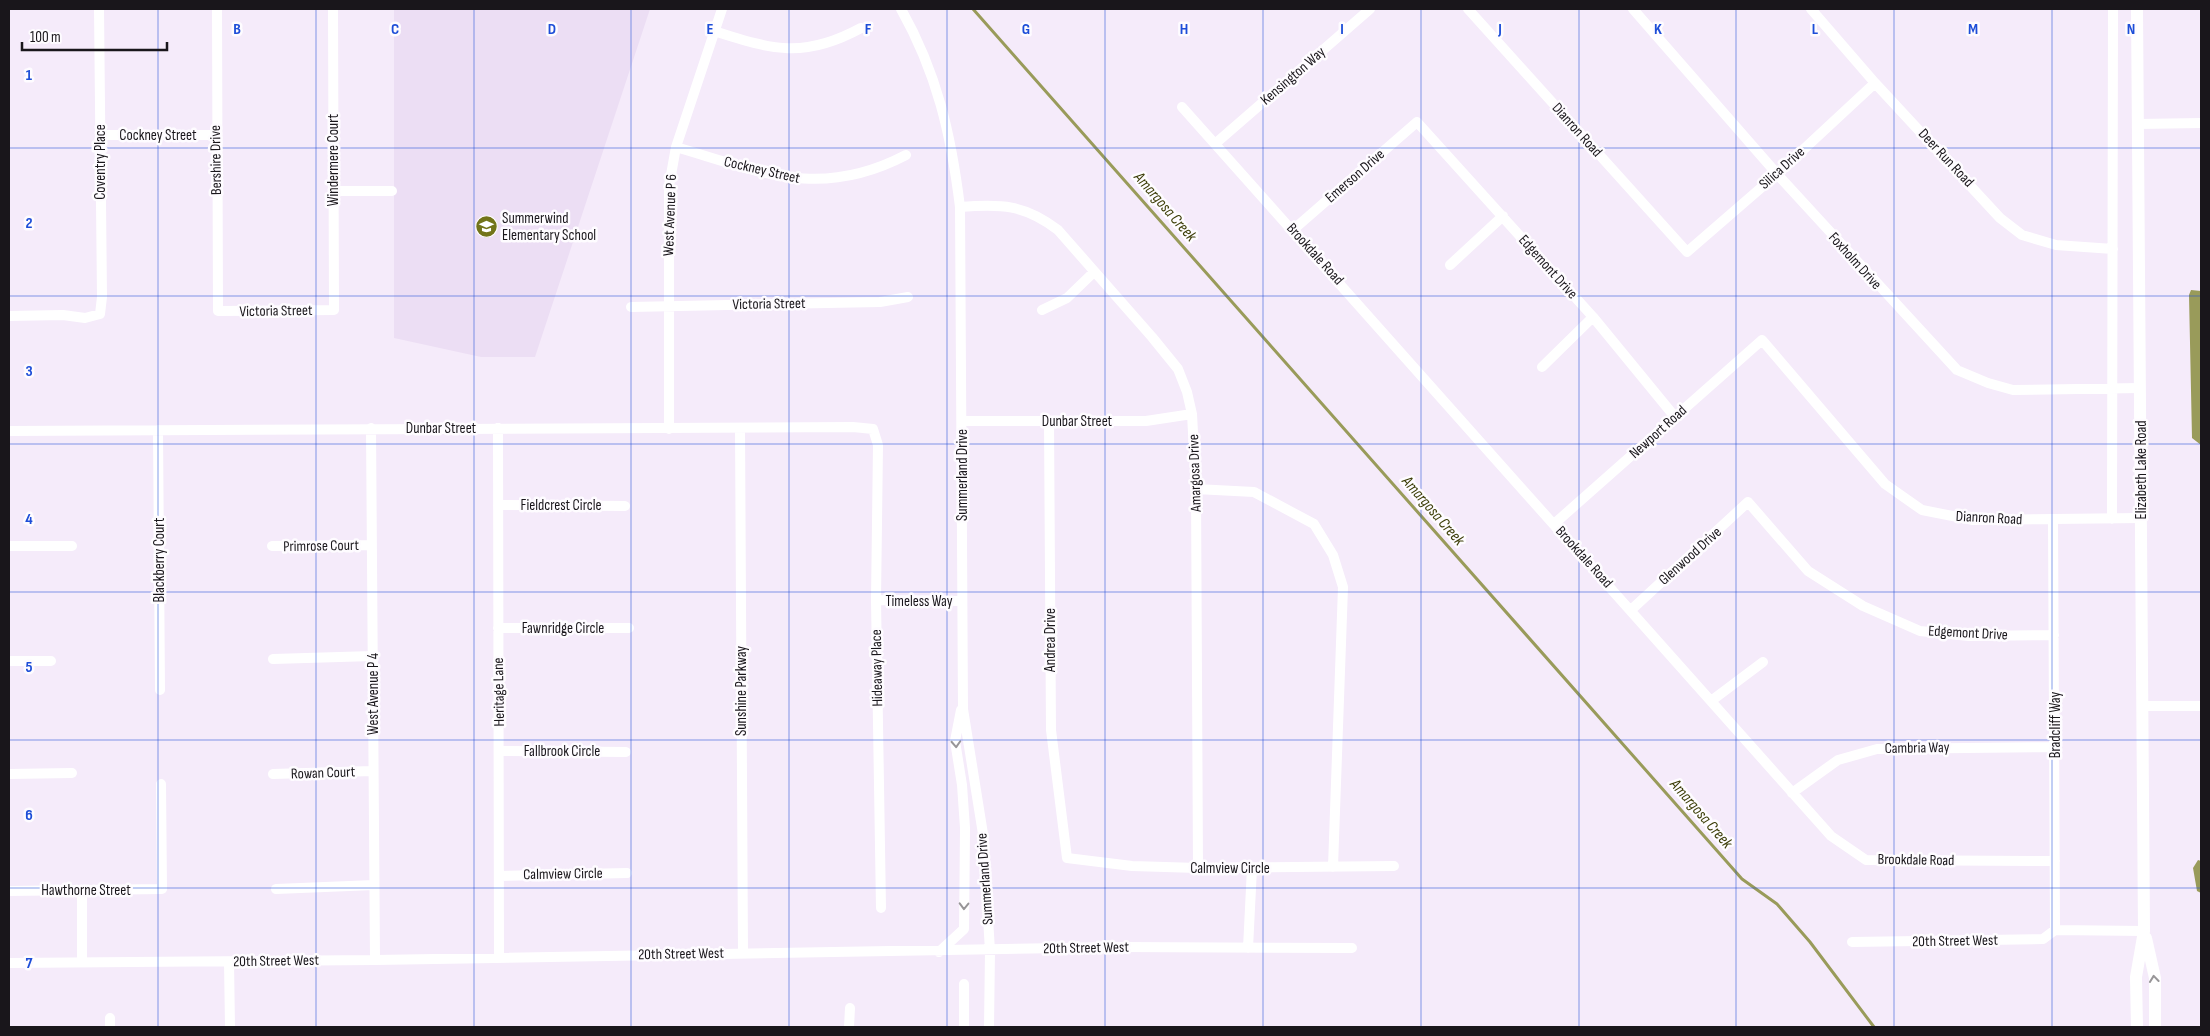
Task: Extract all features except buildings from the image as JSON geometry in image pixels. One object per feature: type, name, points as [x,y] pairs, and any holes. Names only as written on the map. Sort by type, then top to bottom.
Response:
[{"type":"main road","name":"Elizabeth Lake Road","points":[[2137,9],[2144,931],[2136,977],[2137,1027]]},
{"type":"main road","name":"Elizabeth Lake Road","points":[[2144,931],[2155,978],[2155,1027]]},
{"type":"street","name":"Coventry Place","points":[[9,316],[62,315],[85,318],[100,314],[102,297],[99,9]]},
{"type":"street","name":"Bershire Drive","points":[[217,9],[218,312]]},
{"type":"street","name":"Windermere Court","points":[[333,9],[334,310]]},
{"type":"street","name":"West Avenue P 6","points":[[668,429],[668,186],[676,148],[722,9]]},
{"type":"street","name":"Summerland Drive","points":[[901,9],[930,69],[944,112],[954,158],[960,206],[963,709],[983,834],[990,951],[989,1027]]},
{"type":"street","name":"Kensington Way","points":[[1216,144],[1370,9]]},
{"type":"street","name":"Dianron Road","points":[[1468,9],[1687,252]]},
{"type":"street","name":"Foxholm Drive","points":[[1633,9],[1777,174],[1926,340],[1957,370],[1988,383],[2013,390],[2140,388]]},
{"type":"street","name":"Deer Run Road","points":[[1810,9],[2000,218],[2022,235],[2056,245],[2113,248]]},
{"type":"street","points":[[2112,519],[2113,9]]},
{"type":"street","points":[[714,31],[775,49],[825,44],[861,28]]},
{"type":"street","name":"Silica Drive","points":[[1687,252],[1777,174],[1876,83]]},
{"type":"street","name":"Brookdale Road","points":[[1182,107],[1294,230],[1831,836],[1866,860],[2055,861]]},
{"type":"street","name":"Edgemont Drive","points":[[1417,122],[1593,316],[1676,417]]},
{"type":"street","name":"Emerson Drive","points":[[1294,230],[1417,122]]},
{"type":"street","points":[[2138,124],[2201,123]]},
{"type":"street","name":"Cockney Street","points":[[100,135],[216,135]]},
{"type":"street","name":"Cockney Street","points":[[676,148],[779,177],[808,180],[835,179],[882,168],[906,156]]},
{"type":"street","points":[[333,191],[392,191]]},
{"type":"street","name":"Amargosa Drive","points":[[960,206],[991,204],[1015,207],[1039,216],[1058,230],[1178,369],[1187,392],[1192,414],[1196,489],[1198,868]]},
{"type":"street","points":[[1450,265],[1503,216]]},
{"type":"street","points":[[1042,310],[1068,298],[1094,272]]},
{"type":"street","name":"Victoria Street","points":[[631,308],[880,302],[908,296]]},
{"type":"street","name":"Victoria Street","points":[[218,312],[334,310]]},
{"type":"street","points":[[1542,367],[1593,316]]},
{"type":"street","name":"Dianron Road","points":[[1762,340],[1885,484],[1922,510],[1973,520],[2141,518]]},
{"type":"street","name":"Newport Road","points":[[1554,524],[1762,340]]},
{"type":"street","name":"Dunbar Street","points":[[962,421],[1146,421],[1192,414]]},
{"type":"street","name":"Andrea Drive","points":[[1049,421],[1051,730],[1067,858]]},
{"type":"street","name":"Dunbar Street","points":[[9,431],[371,428],[668,429],[853,427],[873,429]]},
{"type":"street","name":"West Avenue P 4","points":[[371,428],[370,545],[373,656],[374,960]]},
{"type":"street","name":"Heritage Lane","points":[[498,428],[499,956]]},
{"type":"street","name":"Sunshine Parkway","points":[[740,428],[743,954]]},
{"type":"street","name":"Hideaway Place","points":[[873,429],[878,445],[876,600],[881,908]]},
{"type":"street","name":"Blackberry Court","points":[[158,430],[160,690]]},
{"type":"street","points":[[1196,489],[1254,492],[1314,524],[1333,555],[1343,588],[1333,867]]},
{"type":"street","name":"Edgemont Drive","points":[[1748,502],[1808,571],[1863,606],[1920,631],[1969,636],[2054,635]]},
{"type":"street","name":"Glenwood Drive","points":[[1631,610],[1748,502]]},
{"type":"street","name":"Fieldcrest Circle","points":[[498,505],[625,506]]},
{"type":"street","name":"Bradcliff Way","points":[[2053,520],[2055,930]]},
{"type":"street","name":"Primrose Court","points":[[272,546],[370,545]]},
{"type":"street","points":[[9,546],[72,546]]},
{"type":"street","name":"Timeless Way","points":[[876,600],[962,601]]},
{"type":"street","name":"Fawnridge Circle","points":[[498,628],[629,628]]},
{"type":"street","points":[[274,659],[373,656]]},
{"type":"street","points":[[9,661],[51,660]]},
{"type":"street","points":[[1711,701],[1763,662]]},
{"type":"street","points":[[939,952],[964,929],[965,828],[962,785],[955,741],[963,696]]},
{"type":"street","points":[[2142,706],[2201,706]]},
{"type":"street","name":"Cambria Way","points":[[1792,793],[1838,760],[1877,748],[2055,746]]},
{"type":"street","name":"Fallbrook Circle","points":[[499,751],[626,752]]},
{"type":"street","name":"Rowan Court","points":[[273,774],[372,771]]},
{"type":"street","points":[[9,774],[72,773]]},
{"type":"street","name":"Hawthorne Street","points":[[9,890],[162,889],[161,784]]},
{"type":"street","name":"Calmview Circle","points":[[1067,858],[1132,866],[1198,868],[1394,866]]},
{"type":"street","points":[[1248,948],[1252,868]]},
{"type":"street","name":"Calmview Circle","points":[[499,876],[627,873]]},
{"type":"street","points":[[276,889],[374,885]]},
{"type":"street","points":[[82,890],[82,961]]},
{"type":"street","points":[[2055,930],[2144,931]]},
{"type":"street","name":"20th Street West","points":[[1852,942],[2043,939],[2055,930]]},
{"type":"street","name":"20th Street West","points":[[9,963],[82,961],[229,962],[499,956],[939,952],[1122,947],[1352,948]]},
{"type":"street","points":[[229,962],[230,1027]]},
{"type":"street","points":[[964,984],[964,1027]]},
{"type":"street","points":[[849,1027],[850,1008]]},
{"type":"shaded area","name":"Summerwind Elementary School","points":[[394,9],[650,9],[535,357],[481,357],[394,338]]},
{"type":"shaded area","points":[[2191,290],[2201,291],[2201,445],[2192,438],[2189,295]]},
{"type":"shaded area","points":[[2198,860],[2201,861],[2201,893],[2197,891],[2193,868]]},
{"type":"waterway","name":"Amargosa Creek","points":[[973,9],[1742,879],[1777,904],[1810,942],[1874,1027]]},
{"type":"place","name":"Summerwind Elementary School","points":[[486,227]]}]
